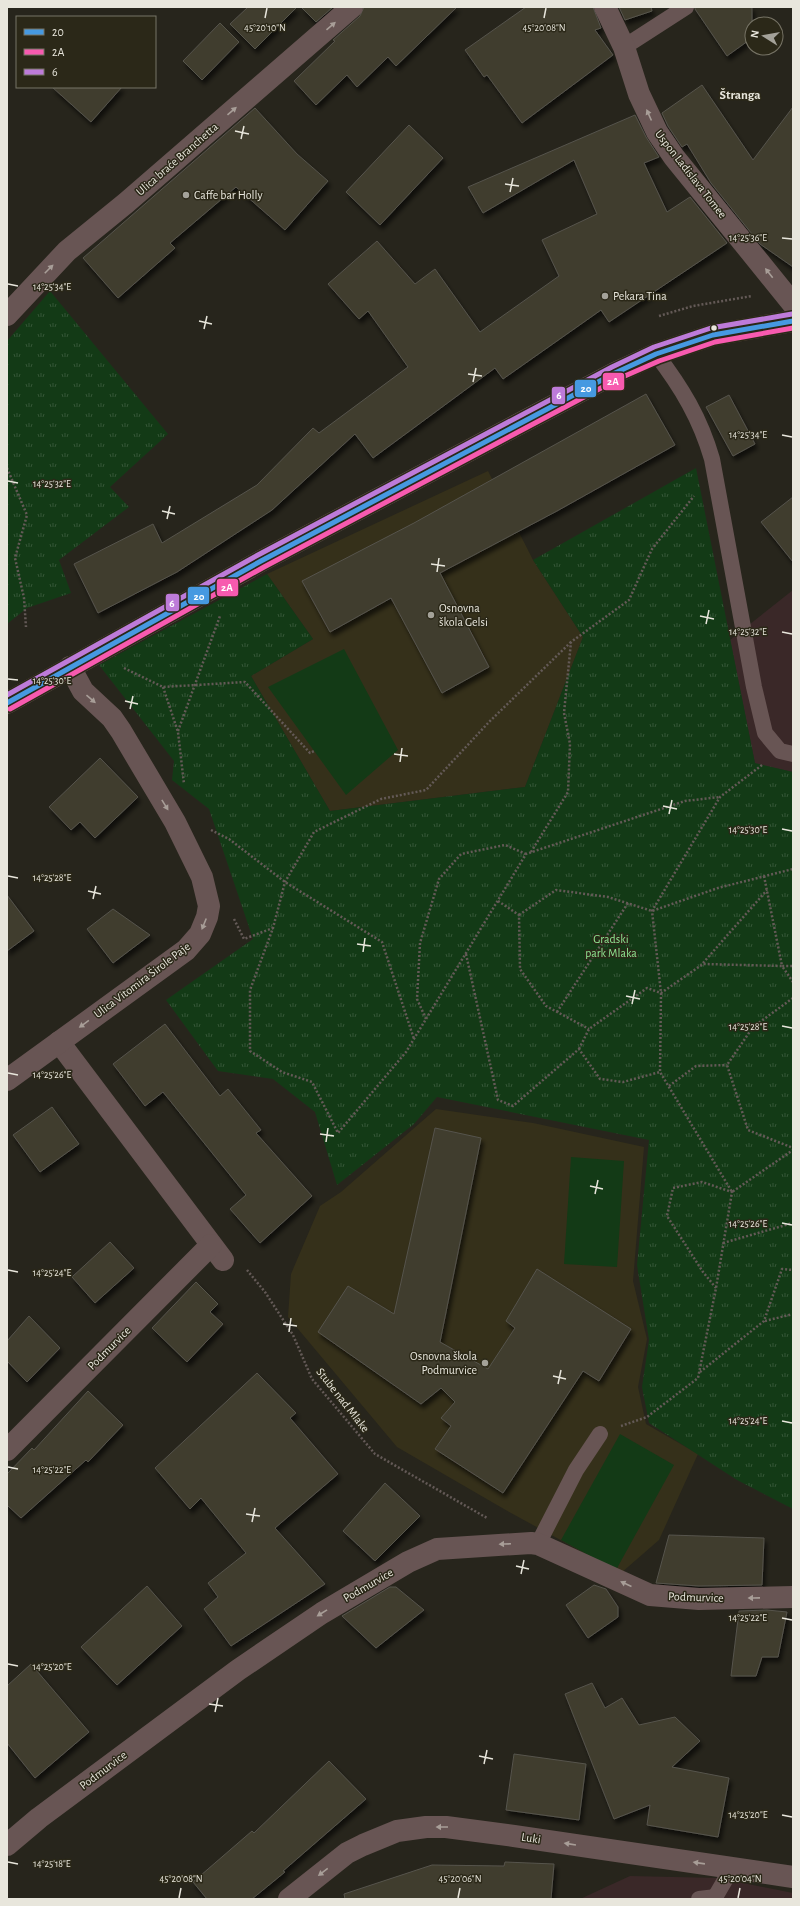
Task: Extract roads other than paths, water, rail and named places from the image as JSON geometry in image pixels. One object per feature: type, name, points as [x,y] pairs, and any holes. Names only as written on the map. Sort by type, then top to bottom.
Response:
[{"type":"main road","points":[[7,704],[70,667],[275,554],[615,373],[656,354],[713,335],[793,321]]},
{"type":"street","name":"Ulica braće Branchetta","points":[[9,310],[67,251],[352,7]]},
{"type":"street","name":"Uspon Ladislava Tomee","points":[[605,7],[624,47],[639,94],[657,132],[674,157],[793,304]]},
{"type":"street","name":"Ulica Vitomira Širole Paje","points":[[7,1080],[186,950],[200,934],[205,925],[209,906],[202,877],[175,822],[112,718],[83,691],[70,667]]},
{"type":"street","name":"Podmurvice","points":[[7,1450],[225,1257],[59,1042]]},
{"type":"street","name":"Podmurvice","points":[[7,1845],[38,1818],[238,1670],[322,1613],[408,1562],[437,1549],[469,1546],[538,1544],[650,1594],[699,1599],[793,1598]]},
{"type":"street","name":"Luki","points":[[289,1899],[347,1853],[362,1844],[397,1831],[421,1828],[446,1827],[793,1877]]},
{"type":"lane","points":[[624,47],[686,7]]},
{"type":"lane","points":[[656,354],[674,378],[704,432],[714,472],[756,695],[765,734],[786,752]]},
{"type":"lane","points":[[538,1544],[576,1470],[600,1434]]},
{"type":"lane","points":[[699,1899],[715,1898],[732,1868]]},
{"type":"place","name":"Caffe bar Holly","points":[[186,195]]},
{"type":"place","name":"Pekara Tina","points":[[605,296]]},
{"type":"place","name":"Osnovna škola Gelsi","points":[[431,615]]},
{"type":"place","name":"Osnovna škola Podmurvice","points":[[485,1363]]},
{"type":"district","name":"Štranga","points":[[740,94]]},
{"type":"park label","name":"Gradski park Mlaka","points":[[611,946]]}]
